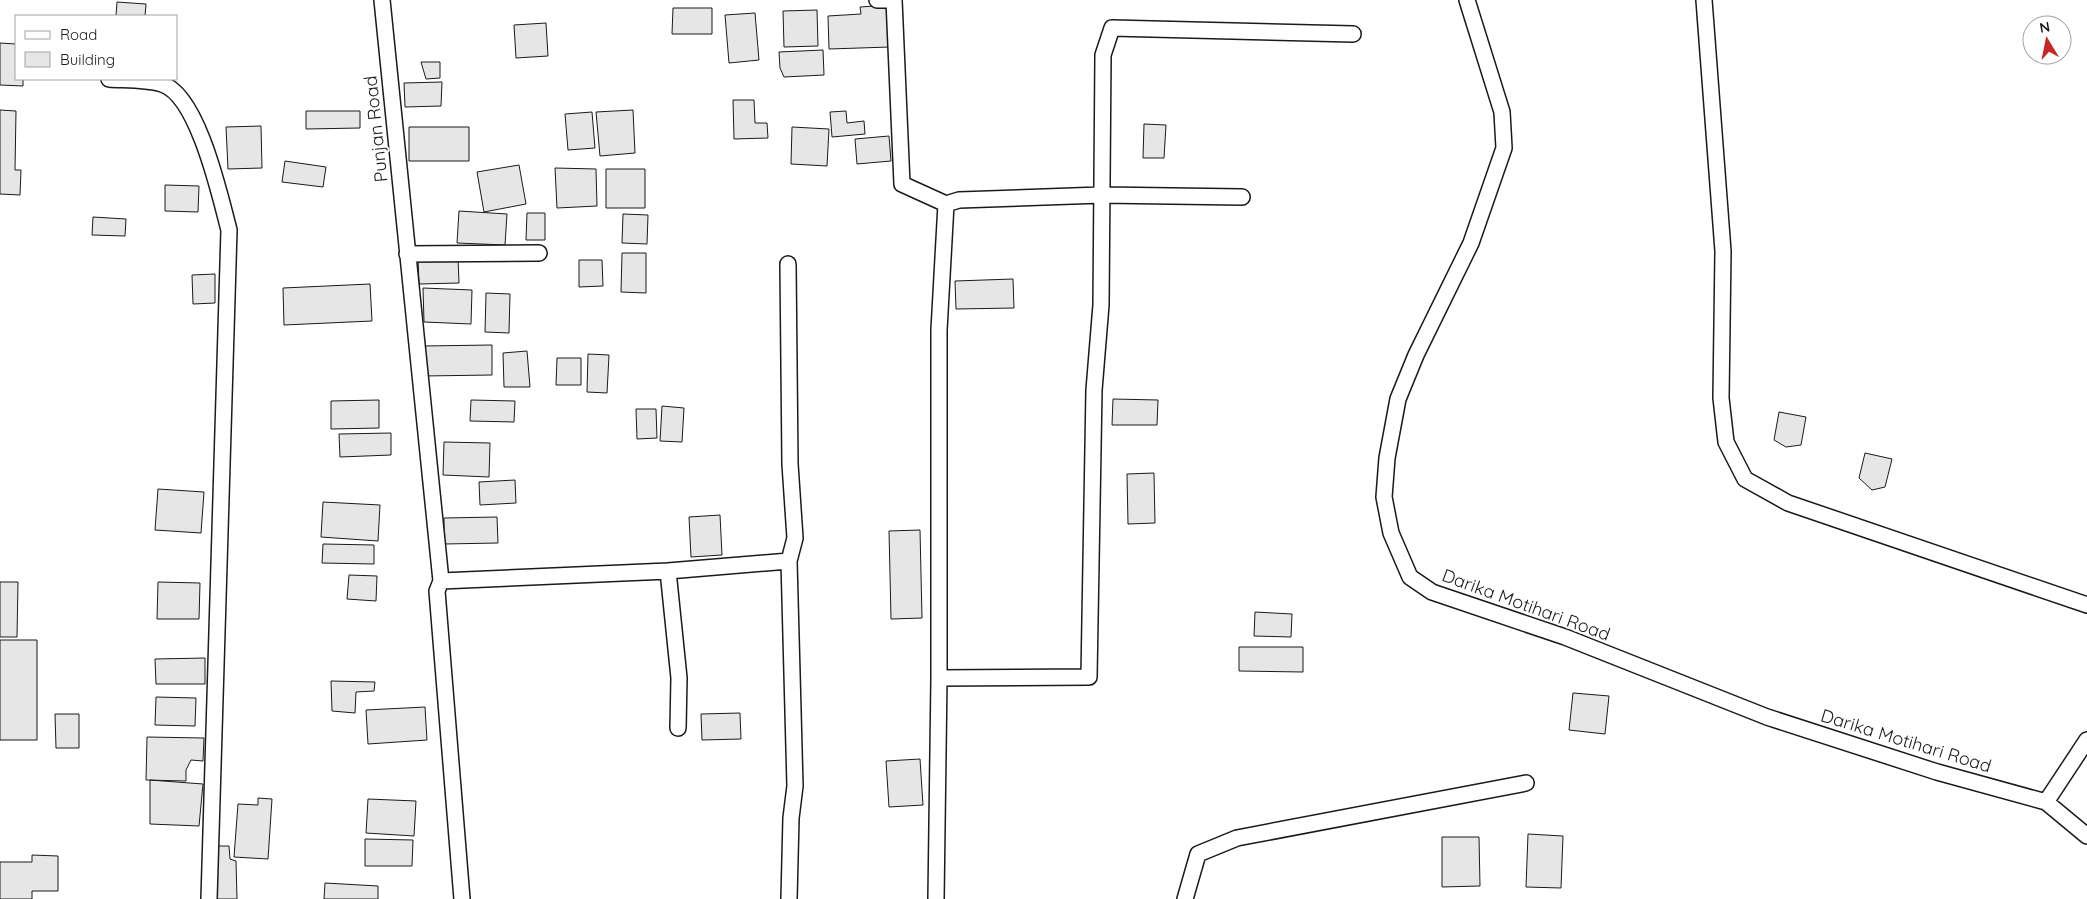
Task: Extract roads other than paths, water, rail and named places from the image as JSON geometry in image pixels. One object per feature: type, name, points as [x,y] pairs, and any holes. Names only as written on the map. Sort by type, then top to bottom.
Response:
[{"type":"street","name":"Punjan Road","points":[[382,0],[441,581],[437,591],[462,899]]},
{"type":"street","points":[[877,0],[894,0],[902,184],[946,204],[959,200],[1101,195],[1242,197]]},
{"type":"street","name":"Darika Motihari Road","points":[[1467,0],[1502,112],[1504,148],[1471,243],[1416,355],[1398,400],[1386,458],[1384,498],[1392,533],[1410,577],[1432,592],[1566,637],[1767,717],[1937,772],[2050,796],[2087,836]]},
{"type":"street","points":[[1704,0],[1723,252],[1721,398],[1726,442],[1745,479],[1788,503],[2087,605]]},
{"type":"street","points":[[939,678],[1089,676],[1094,390],[1101,305],[1103,55],[1112,28],[1353,34]]},
{"type":"street","points":[[120,80],[163,84],[180,96],[208,152],[229,230],[209,899]]},
{"type":"street","points":[[936,899],[939,678],[939,330],[946,204]]},
{"type":"street","points":[[407,254],[539,252]]},
{"type":"street","points":[[788,264],[790,464],[795,538],[789,561],[795,762],[789,899]]},
{"type":"street","points":[[441,581],[668,571],[789,561]]},
{"type":"street","points":[[668,571],[679,678],[678,728]]},
{"type":"street","points":[[2050,796],[2087,740]]},
{"type":"street","points":[[1185,899],[1198,854],[1237,838],[1526,783]]}]
